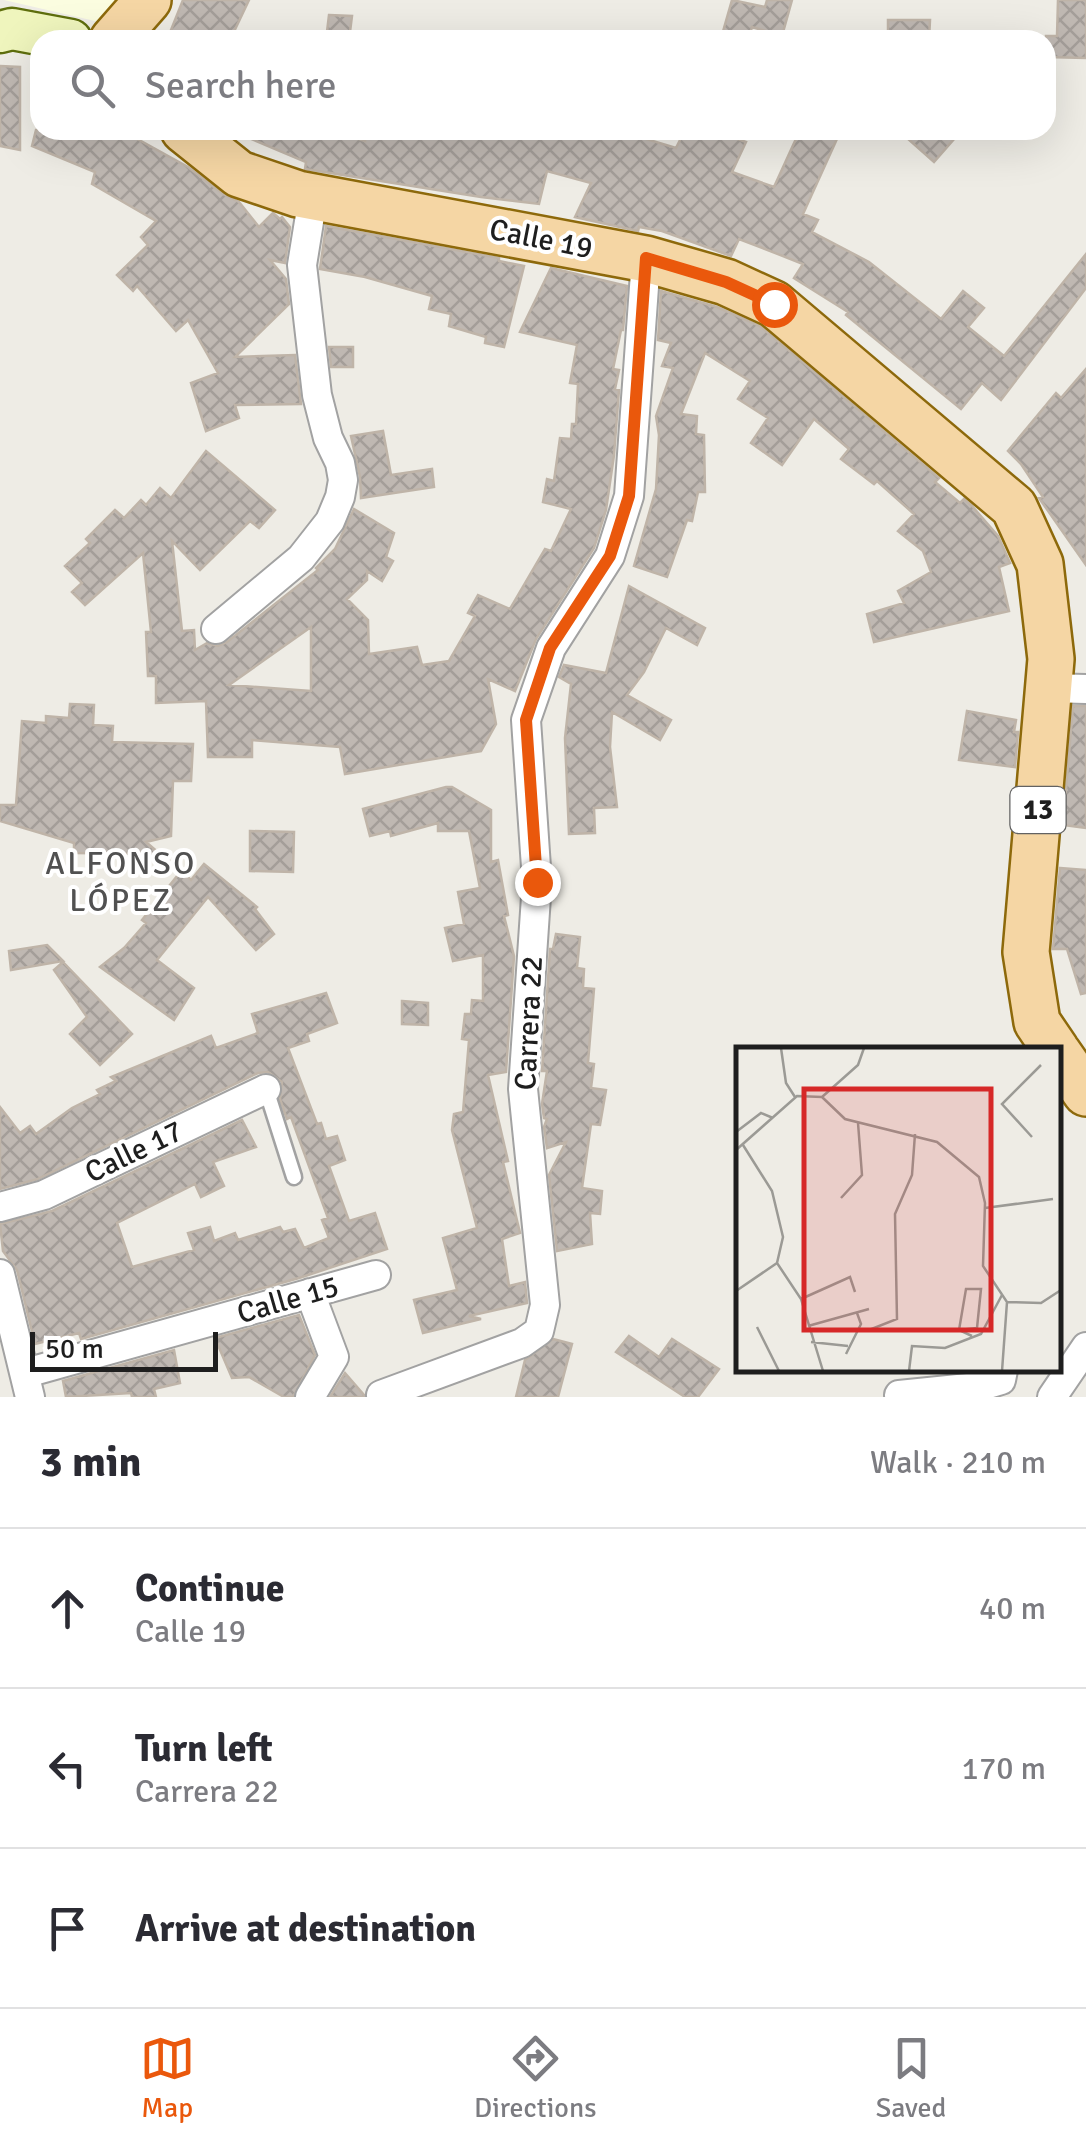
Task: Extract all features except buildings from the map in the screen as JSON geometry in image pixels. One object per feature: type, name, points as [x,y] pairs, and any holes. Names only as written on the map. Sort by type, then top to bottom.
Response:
[{"type":"main road","points":[[122,30],[148,0]]},
{"type":"main road","points":[[0,32],[12,29],[30,32]]},
{"type":"main road","name":"Calle 19","points":[[196,140],[238,174],[313,196],[646,258],[726,282],[774,304],[1014,507],[1040,564],[1051,659],[1067,689]]},
{"type":"main road","name":"13","points":[[1054,1047],[1036,1022],[1026,952],[1067,689]]},
{"type":"main road","name":"13","points":[[1061,1057],[1086,1092]]},
{"type":"street","points":[[216,629],[301,558],[330,520],[340,497],[343,480],[318,395],[302,265],[313,196]]},
{"type":"street","name":"Carrera 22","points":[[381,1394],[522,1344],[539,1331],[545,1306],[523,1089],[537,882],[526,720],[550,648],[610,556],[629,496],[646,258]]},
{"type":"street","name":"Calle 17","points":[[0,1207],[44,1195],[266,1088]]},
{"type":"street","points":[[0,1274],[28,1385]]},
{"type":"street","name":"Calle 15","points":[[28,1385],[376,1275]]},
{"type":"street","points":[[310,1294],[334,1357],[310,1397]]},
{"type":"street","points":[[1052,1397],[1086,1348]]},
{"type":"street","points":[[901,1387],[978,1387],[1002,1375]]},
{"type":"lane","points":[[266,1088],[294,1177]]},
{"type":"shaded area","points":[[4,0],[129,0],[108,24]]},
{"type":"district","name":"ALFONSO LÓPEZ","points":[[121,882]]},
{"type":"route","points":[[537,882],[526,720],[550,648],[610,556],[629,496],[646,258],[726,282],[774,304]]}]
